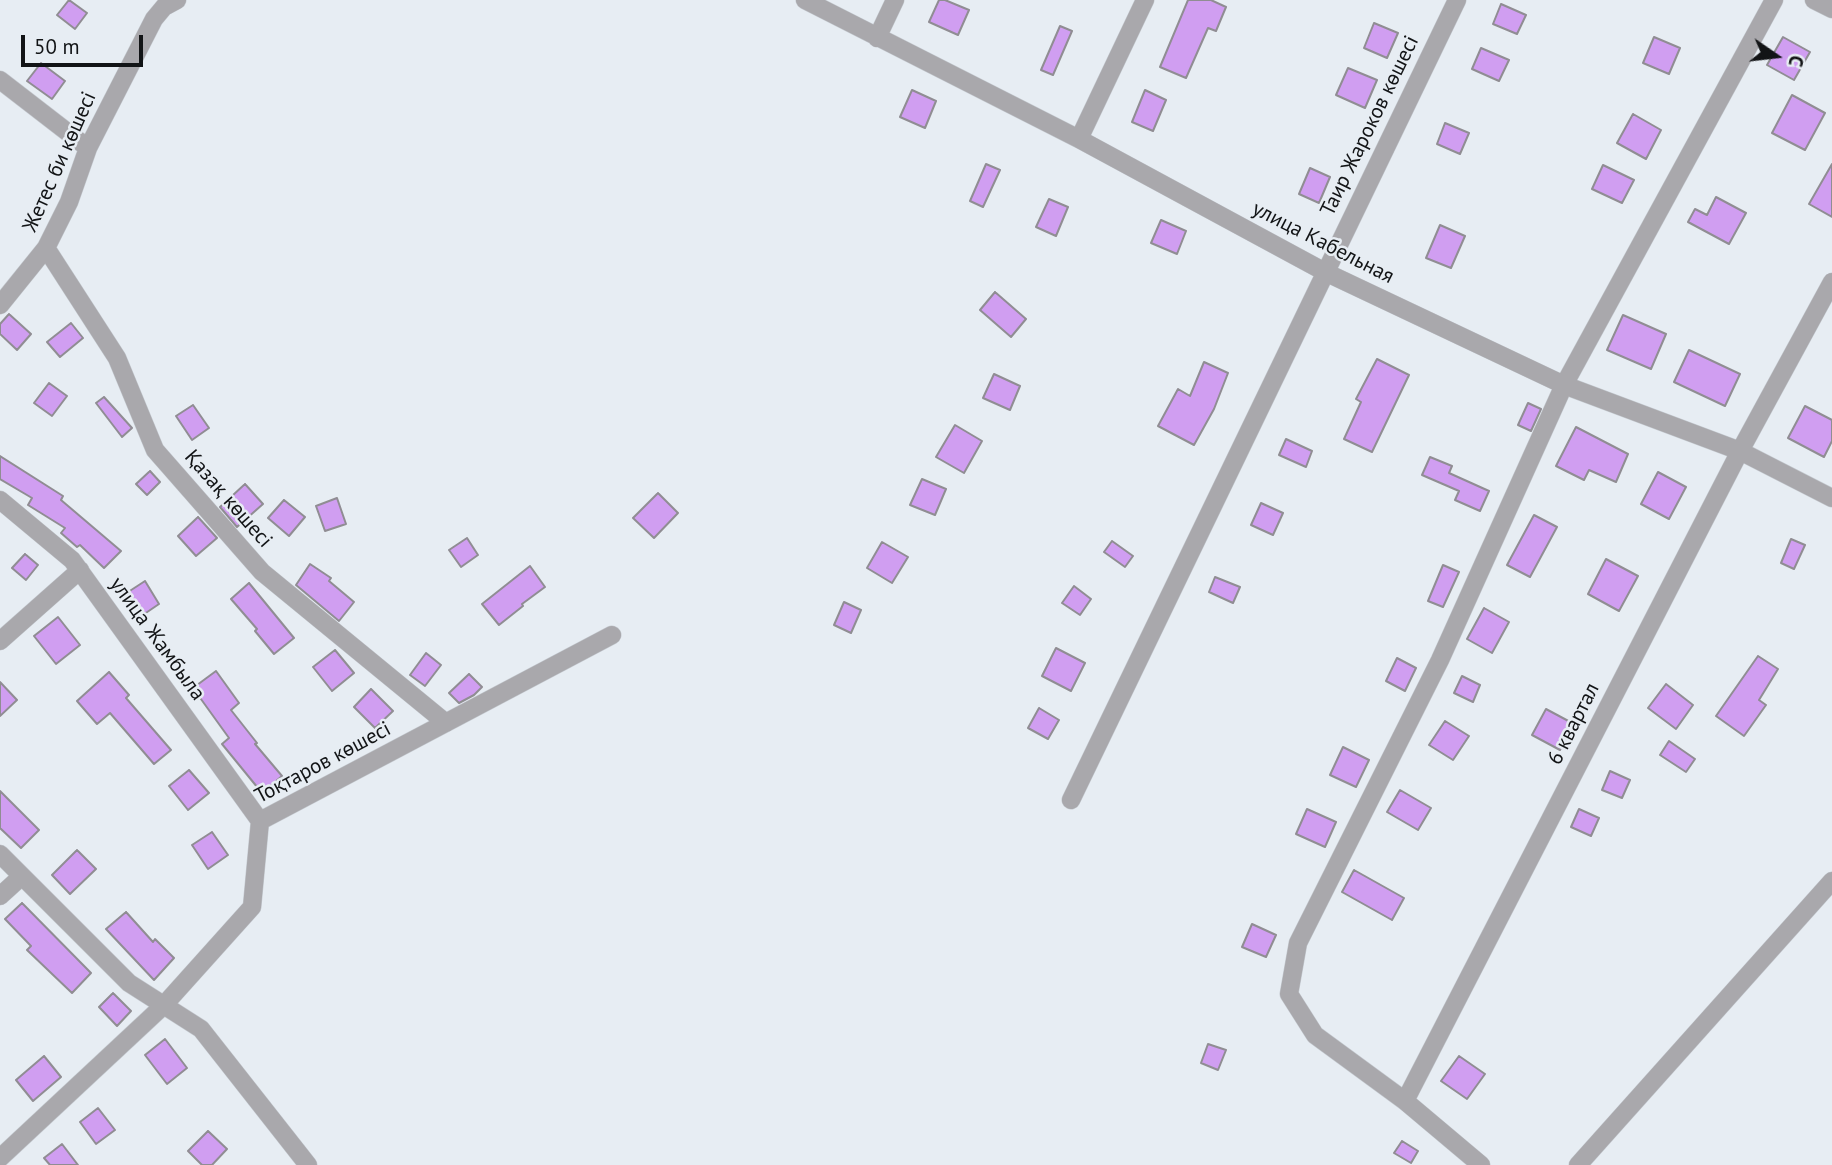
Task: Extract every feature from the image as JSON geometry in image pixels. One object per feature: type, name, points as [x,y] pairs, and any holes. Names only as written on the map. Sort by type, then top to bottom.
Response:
[{"type":"street","name":"улица Кабельная","points":[[806,0],[1079,139],[1325,272],[1564,385],[1740,451],[1832,498]]},
{"type":"street","points":[[877,38],[895,0]]},
{"type":"street","points":[[1079,139],[1145,0]]},
{"type":"street","name":"Таир Жароков көшесі","points":[[1071,800],[1457,0]]},
{"type":"street","points":[[1481,1165],[1405,1101],[1315,1035],[1289,994],[1298,943],[1440,660],[1564,385],[1774,0]]},
{"type":"street","points":[[1814,0],[1832,9]]},
{"type":"street","name":"Жетес би көшесі","points":[[0,305],[46,248],[69,202],[88,148],[165,2]]},
{"type":"street","points":[[0,80],[88,148]]},
{"type":"street","name":"Қазақ көшесі","points":[[46,248],[117,358],[155,450],[262,572],[446,723]]},
{"type":"street","name":"6 квартал","points":[[1405,1101],[1740,451],[1832,282]]},
{"type":"street","name":"улица Жамбыла","points":[[0,500],[72,560],[260,821]]},
{"type":"street","points":[[0,641],[80,570]]},
{"type":"street","name":"Тоқтаров көшесі","points":[[0,1158],[163,1005],[252,907],[260,821],[612,635]]},
{"type":"street","points":[[0,854],[129,983],[201,1029],[308,1165]]},
{"type":"street","points":[[0,896],[22,876]]},
{"type":"street","points":[[1578,1165],[1832,881]]},
{"type":"building","points":[[69,0],[87,13],[75,29],[57,15]]},
{"type":"building","points":[[939,0],[969,10],[958,35],[929,22]]},
{"type":"building","points":[[1188,0],[1211,0],[1226,7],[1216,31],[1208,28],[1186,78],[1160,67]]},
{"type":"building","points":[[1501,4],[1526,15],[1517,34],[1493,24]]},
{"type":"building","points":[[1374,23],[1398,33],[1387,58],[1364,48]]},
{"type":"building","points":[[1060,26],[1072,31],[1053,75],[1041,70]]},
{"type":"building","points":[[1654,37],[1680,48],[1669,74],[1643,63]]},
{"type":"building","points":[[1783,37],[1810,52],[1794,80],[1767,65]]},
{"type":"building","points":[[1481,48],[1509,60],[1499,81],[1472,69]]},
{"type":"building","points":[[41,63],[65,81],[52,99],[27,81]]},
{"type":"building","points":[[1348,68],[1377,80],[1365,108],[1336,95]]},
{"type":"building","points":[[912,90],[936,101],[925,128],[900,117]]},
{"type":"building","points":[[1145,90],[1166,100],[1153,131],[1132,122]]},
{"type":"building","points":[[1792,95],[1825,113],[1805,150],[1772,133]]},
{"type":"building","points":[[1633,114],[1661,130],[1646,159],[1617,143]]},
{"type":"building","points":[[1445,123],[1469,133],[1460,154],[1437,144]]},
{"type":"building","points":[[986,164],[1000,170],[983,207],[970,201]]},
{"type":"building","points":[[1832,164],[1832,217],[1809,204]]},
{"type":"building","points":[[1603,165],[1634,180],[1622,203],[1592,189]]},
{"type":"building","points":[[1310,168],[1330,177],[1319,203],[1299,194]]},
{"type":"building","points":[[1716,197],[1746,213],[1729,244],[1688,222],[1695,209],[1707,215]]},
{"type":"building","points":[[1049,199],[1068,207],[1056,236],[1036,227]]},
{"type":"building","points":[[1161,220],[1186,231],[1177,254],[1151,243]]},
{"type":"building","points":[[1440,225],[1465,236],[1451,268],[1426,258]]},
{"type":"building","points":[[995,292],[1026,319],[1011,337],[980,310]]},
{"type":"building","points":[[9,314],[31,334],[17,350],[0,334],[0,324]]},
{"type":"building","points":[[1623,315],[1666,334],[1651,369],[1607,350]]},
{"type":"building","points":[[71,323],[83,338],[60,357],[47,342]]},
{"type":"building","points":[[1689,350],[1740,374],[1725,406],[1674,382]]},
{"type":"building","points":[[1377,359],[1409,375],[1372,452],[1344,439],[1361,402],[1356,399]]},
{"type":"building","points":[[1204,362],[1228,373],[1214,409],[1194,445],[1158,426],[1178,389],[1190,396]]},
{"type":"building","points":[[994,374],[1020,386],[1010,410],[983,398]]},
{"type":"building","points":[[49,383],[67,396],[52,416],[34,403]]},
{"type":"building","points":[[104,397],[132,428],[122,437],[96,403]]},
{"type":"building","points":[[1528,403],[1541,409],[1531,431],[1518,425]]},
{"type":"building","points":[[193,405],[209,428],[192,440],[176,416]]},
{"type":"building","points":[[1805,406],[1832,420],[1832,441],[1824,457],[1788,438]]},
{"type":"building","points":[[955,425],[982,441],[964,473],[936,457]]},
{"type":"building","points":[[1576,427],[1628,454],[1616,482],[1589,470],[1584,480],[1556,466]]},
{"type":"building","points":[[1286,439],[1312,451],[1306,467],[1279,455]]},
{"type":"building","points":[[0,456],[63,496],[61,500],[121,551],[104,568],[80,545],[77,547],[61,533],[65,528],[28,505],[32,498],[0,479]]},
{"type":"building","points":[[1430,457],[1452,466],[1449,473],[1489,491],[1480,511],[1455,500],[1459,491],[1422,475]]},
{"type":"building","points":[[150,471],[160,482],[147,495],[136,484]]},
{"type":"building","points":[[1658,472],[1686,487],[1669,519],[1641,504]]},
{"type":"building","points":[[922,479],[946,489],[935,515],[910,505]]},
{"type":"building","points":[[245,484],[263,504],[237,527],[220,507]]},
{"type":"building","points":[[658,493],[678,513],[654,538],[633,518]]},
{"type":"building","points":[[337,498],[346,524],[325,531],[316,506]]},
{"type":"building","points":[[284,500],[305,517],[289,536],[268,518]]},
{"type":"building","points":[[1261,503],[1283,513],[1273,535],[1251,525]]},
{"type":"building","points":[[1534,515],[1557,527],[1530,577],[1507,565]]},
{"type":"building","points":[[198,517],[217,538],[196,556],[178,536]]},
{"type":"building","points":[[467,538],[478,555],[461,567],[449,550]]},
{"type":"building","points":[[1791,539],[1805,545],[1794,569],[1781,563]]},
{"type":"building","points":[[1112,541],[1133,556],[1125,567],[1104,552]]},
{"type":"building","points":[[882,542],[908,557],[892,583],[867,568]]},
{"type":"building","points":[[25,554],[38,565],[26,580],[12,568]]},
{"type":"building","points":[[1606,559],[1638,576],[1619,611],[1588,594]]},
{"type":"building","points":[[310,564],[331,578],[329,581],[354,602],[339,621],[296,585]]},
{"type":"building","points":[[1443,565],[1459,572],[1443,607],[1428,601]]},
{"type":"building","points":[[530,566],[545,587],[499,625],[482,604]]},
{"type":"building","points":[[1215,577],[1240,587],[1233,603],[1209,592]]},
{"type":"building","points":[[145,581],[159,604],[137,619],[122,596]]},
{"type":"building","points":[[249,583],[294,638],[274,654],[231,599]]},
{"type":"building","points":[[1074,586],[1091,599],[1080,615],[1062,603]]},
{"type":"building","points":[[844,602],[861,610],[851,633],[834,625]]},
{"type":"building","points":[[1484,608],[1509,622],[1492,653],[1467,639]]},
{"type":"building","points":[[58,617],[80,645],[56,664],[34,636]]},
{"type":"building","points":[[1056,648],[1085,663],[1071,691],[1042,676]]},
{"type":"building","points":[[335,650],[354,673],[332,691],[313,667]]},
{"type":"building","points":[[426,653],[441,665],[425,686],[410,675]]},
{"type":"building","points":[[1758,656],[1778,669],[1759,700],[1766,705],[1744,736],[1716,716]]},
{"type":"building","points":[[1397,658],[1416,668],[1405,691],[1386,681]]},
{"type":"building","points":[[216,671],[239,703],[231,710],[282,776],[262,793],[222,744],[229,738],[193,688]]},
{"type":"building","points":[[109,672],[129,695],[126,698],[171,750],[154,764],[110,713],[97,724],[77,701]]},
{"type":"building","points":[[469,674],[482,687],[459,703],[449,693]]},
{"type":"building","points":[[1462,676],[1480,685],[1473,702],[1454,693]]},
{"type":"building","points":[[0,682],[17,700],[0,716]]},
{"type":"building","points":[[1666,684],[1693,705],[1676,729],[1648,708]]},
{"type":"building","points":[[371,689],[393,711],[375,728],[354,707]]},
{"type":"building","points":[[1039,708],[1059,720],[1048,739],[1028,728]]},
{"type":"building","points":[[1546,709],[1574,724],[1560,750],[1532,735]]},
{"type":"building","points":[[1445,721],[1469,736],[1453,760],[1429,745]]},
{"type":"building","points":[[1669,741],[1695,759],[1686,772],[1660,755]]},
{"type":"building","points":[[1343,747],[1369,760],[1356,787],[1330,775]]},
{"type":"building","points":[[189,770],[209,793],[188,810],[169,786]]},
{"type":"building","points":[[1610,771],[1630,780],[1622,798],[1602,790]]},
{"type":"building","points":[[1400,790],[1431,808],[1418,830],[1387,812]]},
{"type":"building","points":[[0,791],[39,830],[21,848],[0,828]]},
{"type":"building","points":[[1307,809],[1336,822],[1325,847],[1296,834]]},
{"type":"building","points":[[1579,809],[1599,818],[1591,836],[1571,827]]},
{"type":"building","points":[[212,832],[228,855],[208,869],[192,845]]},
{"type":"building","points":[[77,850],[96,869],[70,894],[52,875]]},
{"type":"building","points":[[1354,870],[1404,898],[1392,920],[1342,892]]},
{"type":"building","points":[[22,903],[91,973],[72,993],[27,950],[31,946],[5,919]]},
{"type":"building","points":[[126,912],[153,942],[155,939],[174,958],[154,980],[106,929]]},
{"type":"building","points":[[1252,924],[1276,935],[1266,957],[1242,947]]},
{"type":"building","points":[[113,993],[131,1011],[117,1026],[99,1007]]},
{"type":"building","points":[[165,1039],[187,1068],[167,1084],[145,1055]]},
{"type":"building","points":[[1208,1044],[1226,1050],[1218,1070],[1201,1063]]},
{"type":"building","points":[[44,1056],[61,1077],[33,1101],[16,1080]]},
{"type":"building","points":[[1459,1056],[1485,1074],[1467,1099],[1441,1081]]},
{"type":"building","points":[[98,1108],[115,1130],[96,1144],[80,1122]]},
{"type":"building","points":[[208,1131],[227,1149],[212,1165],[202,1165],[188,1151]]},
{"type":"building","points":[[1402,1141],[1418,1151],[1411,1163],[1394,1153]]},
{"type":"building","points":[[62,1144],[78,1165],[50,1165],[44,1158]]}]
